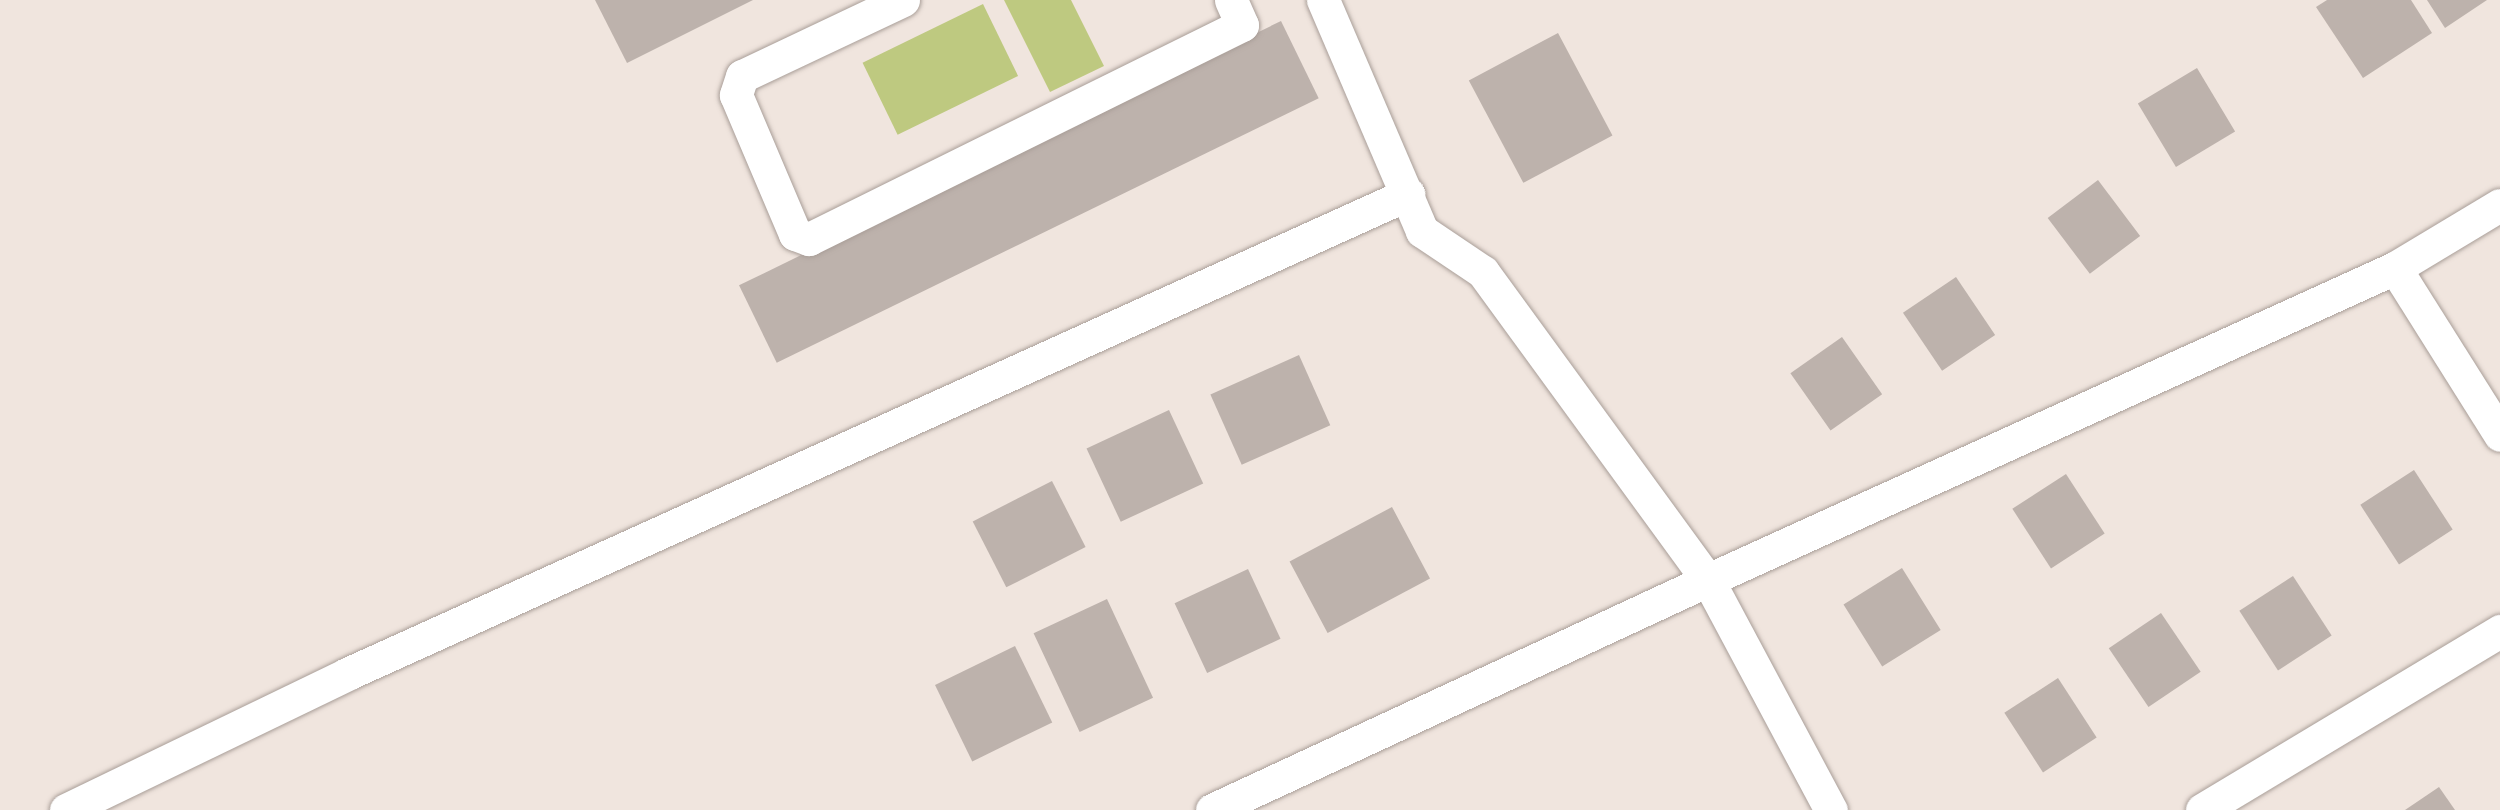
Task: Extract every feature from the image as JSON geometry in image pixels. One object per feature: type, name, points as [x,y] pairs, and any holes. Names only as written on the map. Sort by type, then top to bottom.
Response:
[{"type":"street","points":[[903,0],[742,76],[736,95],[795,234],[809,239],[1242,25],[1231,0]]},
{"type":"street","points":[[1323,0],[1422,231],[1483,272],[1708,580],[1831,810]]},
{"type":"street","points":[[66,810],[348,674],[1408,194]]},
{"type":"street","points":[[1212,810],[1708,580],[2395,268],[2500,205]]},
{"type":"street","points":[[2395,268],[2500,435]]},
{"type":"street","points":[[2202,810],[2500,630]]},
{"type":"green space","points":[[1004,0],[1071,0],[1104,66],[1050,92]]},
{"type":"green space","points":[[983,4],[1018,76],[898,135],[863,63]]},
{"type":"building","points":[[595,0],[753,0],[627,63]]},
{"type":"building","points":[[2327,0],[2411,0],[2432,33],[2363,78],[2316,7]]},
{"type":"building","points":[[2427,0],[2487,0],[2445,28]]},
{"type":"building","points":[[1281,21],[1319,98],[777,363],[739,285]]},
{"type":"building","points":[[1558,33],[1612,135],[1523,183],[1469,80]]},
{"type":"building","points":[[2197,68],[2235,131],[2176,167],[2138,104]]},
{"type":"building","points":[[2098,180],[2140,236],[2090,274],[2048,218]]},
{"type":"building","points":[[1956,277],[1995,335],[1942,371],[1903,313]]},
{"type":"building","points":[[1842,337],[1882,394],[1831,430],[1790,373]]},
{"type":"building","points":[[1299,355],[1330,425],[1242,465],[1210,394]]},
{"type":"building","points":[[1169,410],[1203,483],[1121,522],[1087,448]]},
{"type":"building","points":[[2414,470],[2453,530],[2399,564],[2360,505]]},
{"type":"building","points":[[2066,474],[2105,534],[2051,568],[2012,509]]},
{"type":"building","points":[[1052,481],[1086,547],[1006,587],[973,521]]},
{"type":"building","points":[[1392,507],[1430,579],[1328,633],[1290,561]]},
{"type":"building","points":[[1902,568],[1941,630],[1882,666],[1843,605]]},
{"type":"building","points":[[1248,569],[1281,639],[1207,673],[1175,603]]},
{"type":"building","points":[[2293,576],[2332,636],[2278,670],[2239,611]]},
{"type":"building","points":[[1107,599],[1153,698],[1080,732],[1034,633]]},
{"type":"building","points":[[2161,613],[2201,672],[2148,707],[2109,648]]},
{"type":"building","points":[[1015,646],[1052,722],[972,761],[935,685]]},
{"type":"building","points":[[2058,678],[2097,738],[2043,772],[2004,713]]},
{"type":"building","points":[[2439,787],[2455,810],[2405,810]]}]
